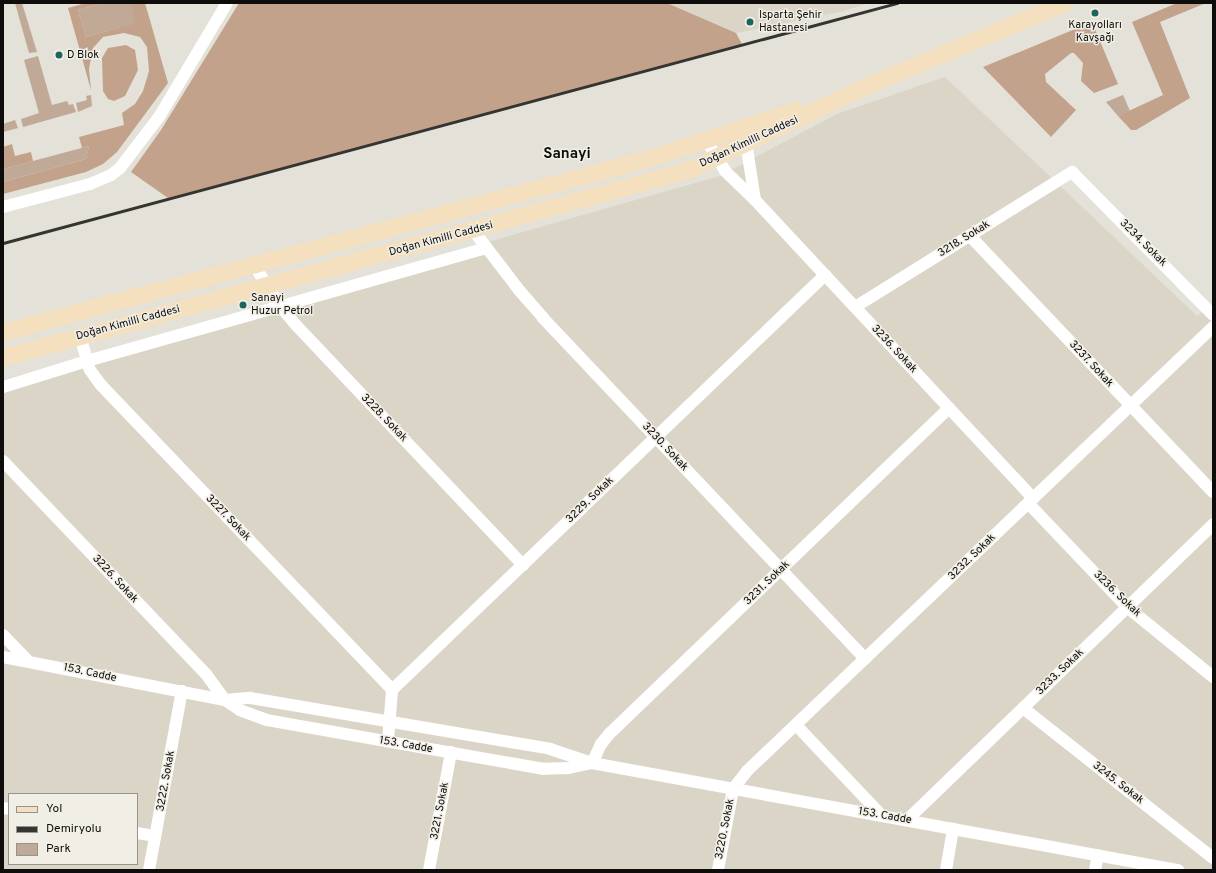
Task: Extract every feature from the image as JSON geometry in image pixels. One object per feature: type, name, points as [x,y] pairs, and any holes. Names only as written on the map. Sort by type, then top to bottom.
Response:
[{"type":"main road","name":"Doğan Kimilli Caddesi","points":[[3,357],[655,181],[716,159],[866,86],[1063,3]]},
{"type":"main road","name":"Doğan Kimilli Caddesi","points":[[3,332],[254,265],[706,140],[866,86]]},
{"type":"street","points":[[3,207],[90,184],[120,168],[159,117],[227,3]]},
{"type":"street","points":[[744,128],[755,200]]},
{"type":"street","name":"3236. Sokak","points":[[706,140],[716,159],[730,176],[755,200],[949,408],[1127,607],[1213,677]]},
{"type":"street","name":"3218. Sokak","points":[[855,307],[1072,172]]},
{"type":"street","name":"3234. Sokak","points":[[1072,172],[1213,315]]},
{"type":"street","name":"3230. Sokak","points":[[473,230],[528,301],[865,658]]},
{"type":"street","name":"3237. Sokak","points":[[970,236],[1213,492]]},
{"type":"street","points":[[3,387],[87,361],[486,248]]},
{"type":"street","name":"3228. Sokak","points":[[254,265],[280,306],[523,565]]},
{"type":"street","name":"3229. Sokak","points":[[392,690],[825,275]]},
{"type":"street","name":"3232. Sokak","points":[[733,789],[747,772],[865,658],[1213,327]]},
{"type":"street","name":"3227. Sokak","points":[[80,336],[87,361],[101,385],[392,690]]},
{"type":"street","name":"3231. Sokak","points":[[592,763],[601,744],[610,734],[949,408]]},
{"type":"street","name":"3226. Sokak","points":[[3,460],[206,674],[224,700]]},
{"type":"street","name":"3233. Sokak","points":[[907,820],[1213,524]]},
{"type":"street","points":[[3,635],[27,660]]},
{"type":"street","name":"153. Cadde","points":[[3,657],[27,660],[224,700],[262,699],[550,749],[592,763],[1178,870]]},
{"type":"street","points":[[388,741],[392,690]]},
{"type":"street","name":"3222. Sokak","points":[[149,870],[182,691]]},
{"type":"street","name":"153. Cadde","points":[[224,700],[240,710],[267,720],[555,770],[592,763]]},
{"type":"street","name":"3245. Sokak","points":[[1023,708],[1213,858]]},
{"type":"street","points":[[796,725],[882,816]]},
{"type":"street","name":"3221. Sokak","points":[[429,870],[451,752]]},
{"type":"street","name":"3220. Sokak","points":[[718,870],[733,789]]},
{"type":"street","points":[[946,870],[953,829]]},
{"type":"street","points":[[138,833],[155,836]]},
{"type":"street","points":[[1096,870],[1098,856]]},
{"type":"shaded area","points":[[86,3],[102,3],[78,10],[86,37],[135,23],[130,3],[145,3],[168,83],[117,152],[103,164],[86,172],[3,194],[3,182],[86,159],[89,146],[82,148],[79,137],[124,125],[122,113],[135,104],[143,91],[149,71],[147,47],[140,37],[124,33],[103,37],[93,48],[89,69],[91,90],[68,8]]},
{"type":"shaded area","points":[[239,3],[667,3],[736,33],[743,46],[168,198],[131,172],[161,130]]},
{"type":"shaded area","name":"Isparta Şehir Hastanesi","points":[[667,3],[868,3],[844,11],[736,33]]},
{"type":"shaded area","points":[[1177,3],[1206,3],[1160,22],[1190,98],[1136,130],[1131,130],[1118,116],[1163,95],[1132,22]]},
{"type":"shaded area","points":[[1092,22],[1118,84],[1094,93],[1081,81],[1083,63],[1074,53],[1071,53],[1045,74],[1046,82],[1076,110],[1051,137],[983,67]]},
{"type":"shaded area","points":[[126,45],[135,50],[138,70],[125,96],[114,101],[108,99],[103,91],[102,58],[108,48]]},
{"type":"shaded area","points":[[945,77],[1197,316],[1213,304],[1213,870],[3,870],[3,380],[720,176],[837,114]]},
{"type":"shaded area","points":[[12,144],[15,156],[31,152],[33,161],[3,169],[3,147]]},
{"type":"green space","points":[[15,3],[22,3],[37,52],[29,53]]},
{"type":"green space","points":[[102,3],[130,3],[136,23],[86,37],[78,10]]},
{"type":"green space","points":[[38,56],[52,105],[67,101],[69,105],[73,104],[76,112],[23,127],[21,119],[39,113],[24,60]]},
{"type":"green space","points":[[91,95],[92,106],[78,112],[76,103],[87,100],[86,96]]},
{"type":"green space","points":[[1123,95],[1130,111],[1118,116],[1106,102]]},
{"type":"green space","points":[[15,120],[18,128],[3,132],[3,124]]},
{"type":"green space","points":[[89,146],[86,159],[3,182],[3,169]]},
{"type":"railway","points":[[3,243],[897,3]]},
{"type":"place","name":"Karayolları Kavşağı","points":[[1095,13]]},
{"type":"place","name":"Isparta Şehir Hastanesi","points":[[750,22]]},
{"type":"place","name":"D Blok","points":[[59,55]]},
{"type":"place","name":"Sanayi Huzur Petrol","points":[[243,305]]},
{"type":"district","name":"Sanayi","points":[[567,155]]}]
